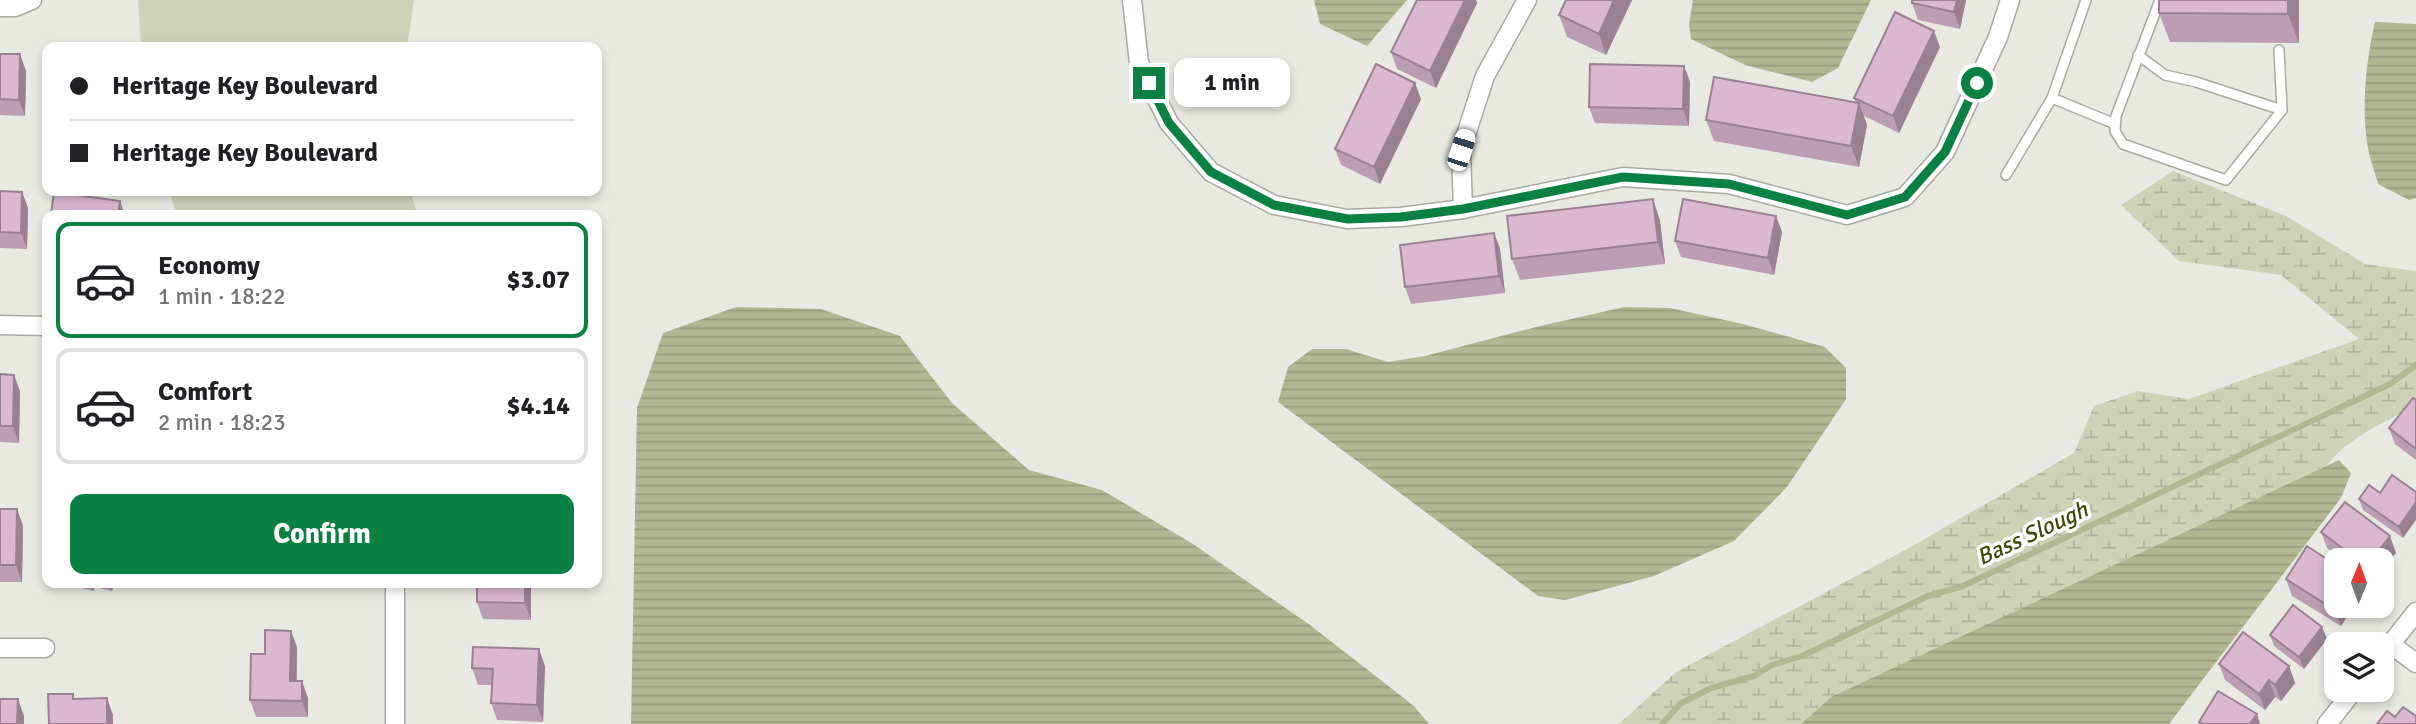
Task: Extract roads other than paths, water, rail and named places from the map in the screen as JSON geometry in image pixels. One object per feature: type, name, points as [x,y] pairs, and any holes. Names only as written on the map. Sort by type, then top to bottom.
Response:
[{"type":"street","points":[[0,7],[15,7],[32,0]]},
{"type":"street","points":[[1132,0],[1139,63],[1169,123],[1211,172],[1274,205],[1348,219],[1401,217],[1463,209],[1623,177],[1729,184],[1847,215],[1905,197],[1945,152],[1998,37],[2010,0]]},
{"type":"street","points":[[1463,209],[1461,150],[1485,76],[1527,0]]},
{"type":"street","points":[[0,325],[42,326]]},
{"type":"street","points":[[395,588],[395,724]]},
{"type":"street","points":[[2394,640],[2416,612]]},
{"type":"street","points":[[0,648],[45,648]]},
{"type":"street","points":[[2394,653],[2416,663]]},
{"type":"street","points":[[2327,724],[2344,702]]},
{"type":"lane","points":[[2006,175],[2052,98],[2086,0]]},
{"type":"lane","points":[[2160,0],[2116,116],[2115,131],[2123,144],[2227,180],[2282,110],[2279,50]]},
{"type":"lane","points":[[2138,55],[2165,75],[2196,82],[2282,110]]},
{"type":"lane","points":[[2052,98],[2115,124]]},
{"type":"waterway","name":"Bass Slough","points":[[1662,724],[1680,704],[1711,688],[1754,676],[1772,665],[1802,656],[1928,596],[1963,586],[2390,384],[2416,365]]}]
